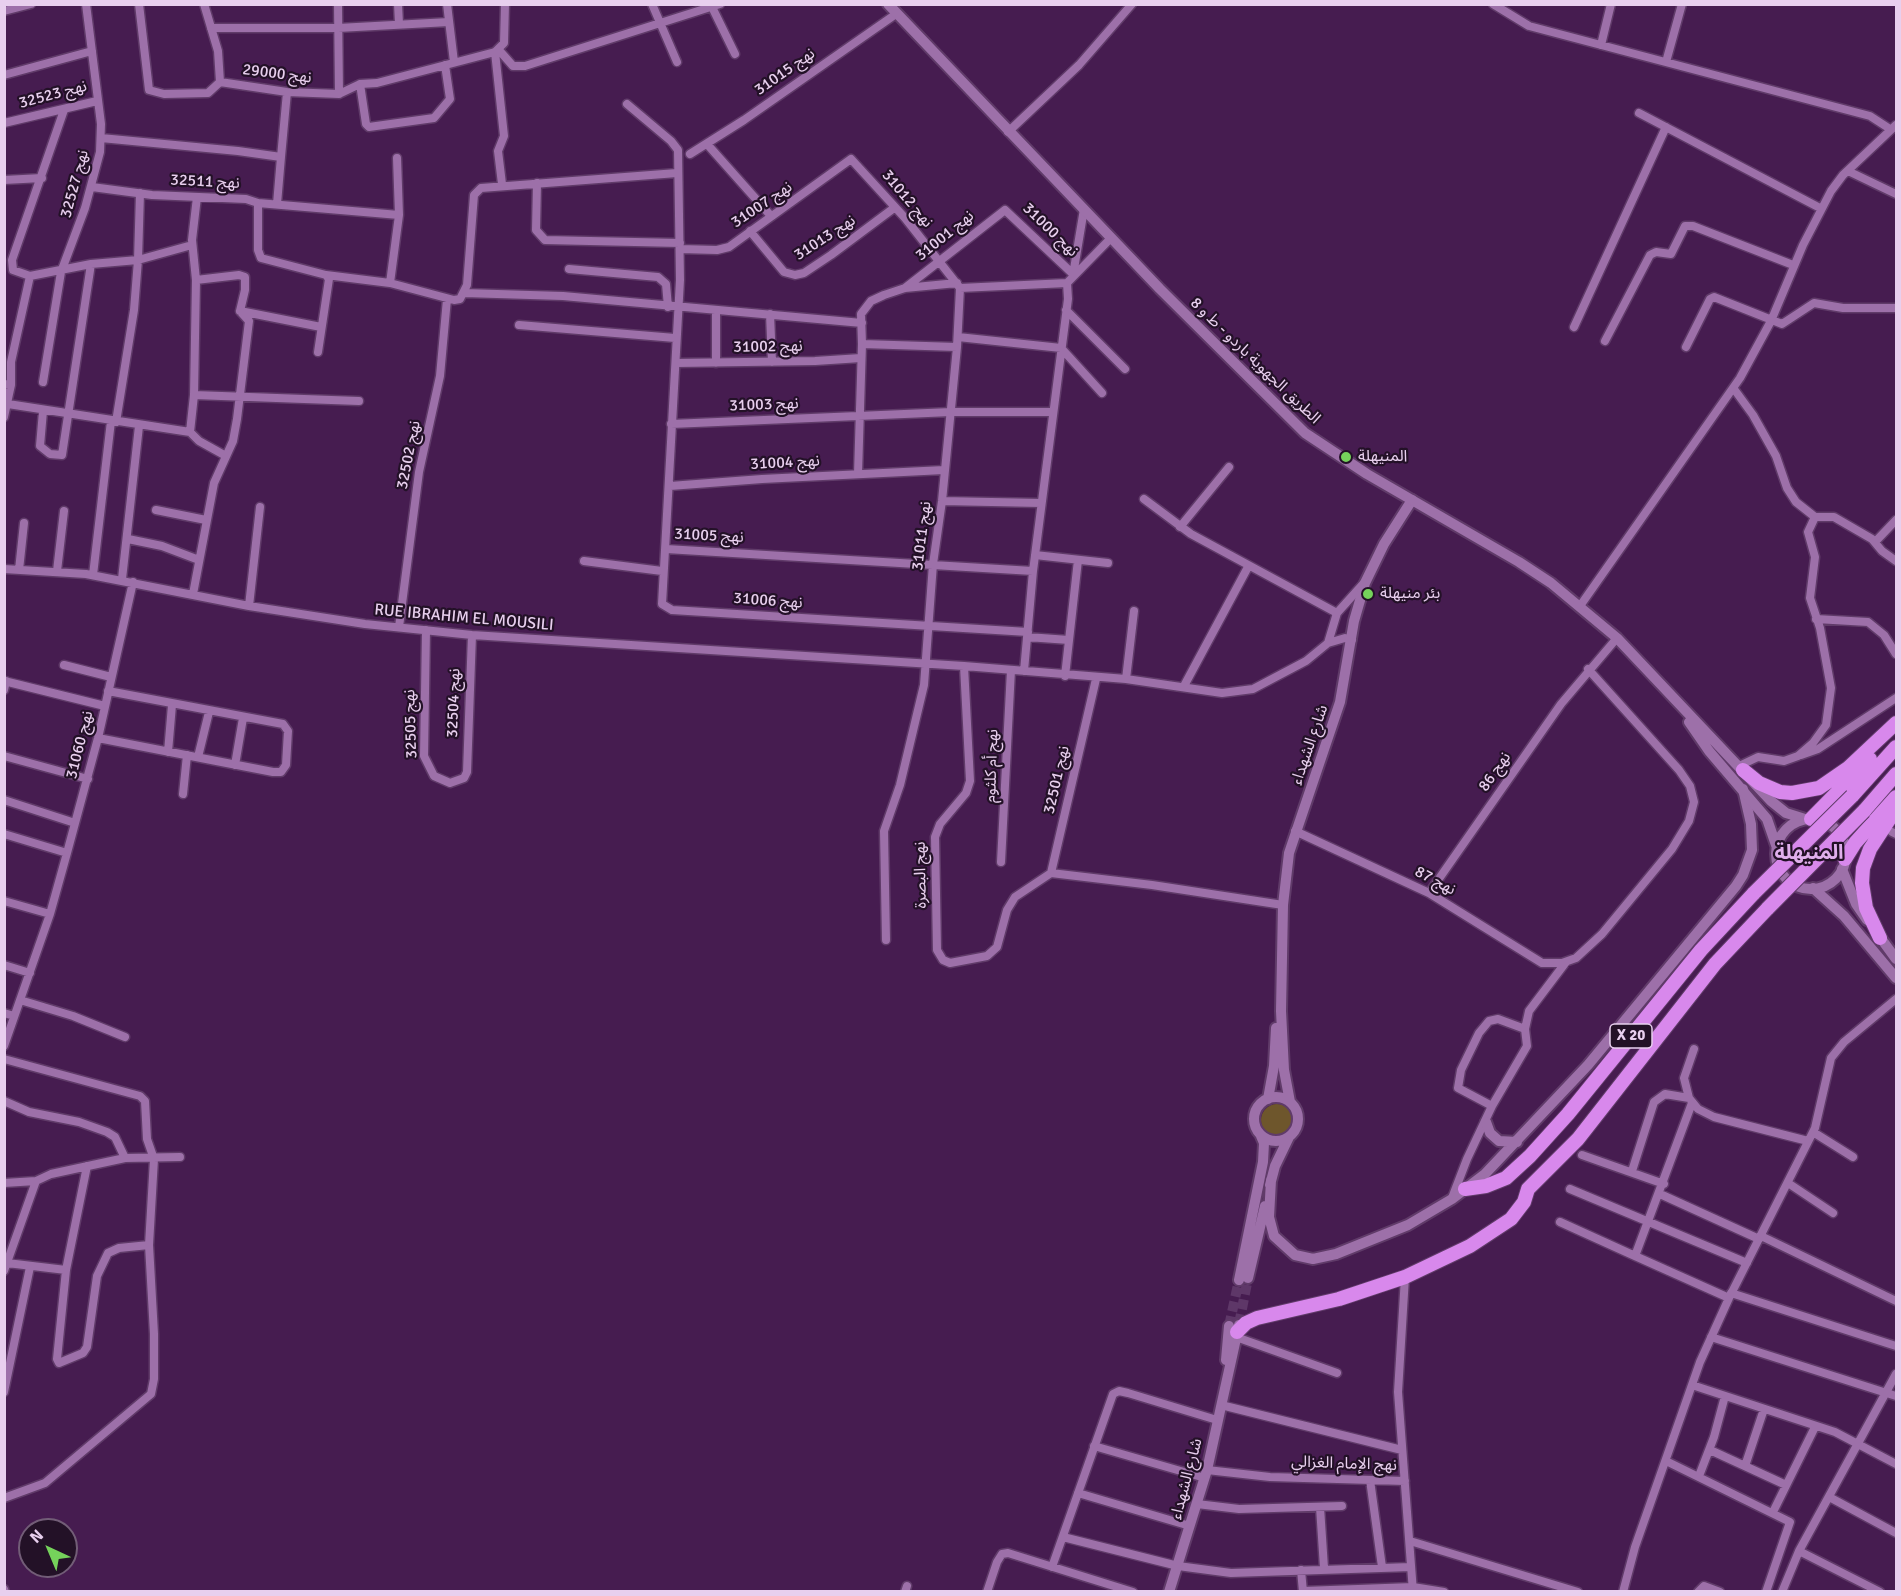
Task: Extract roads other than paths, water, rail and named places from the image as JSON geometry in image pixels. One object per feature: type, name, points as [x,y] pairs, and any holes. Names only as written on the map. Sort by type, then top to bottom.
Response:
[{"type":"highway","points":[[1741,768],[1759,783],[1780,792],[1792,793],[1819,788],[1848,768],[1896,723]]},
{"type":"highway","points":[[1808,819],[1826,807],[1896,728]]},
{"type":"highway","name":"X 20","points":[[1465,1189],[1486,1186],[1506,1178],[1530,1156],[1568,1114],[1701,950],[1754,893],[1852,796],[1896,747]]},
{"type":"highway","name":"X 20","points":[[1405,1277],[1458,1252],[1494,1231],[1516,1214],[1528,1189],[1578,1139],[1715,964],[1864,811],[1896,774]]},
{"type":"highway","points":[[1844,864],[1855,843],[1896,797]]},
{"type":"highway","points":[[1880,938],[1866,908],[1862,883],[1863,868],[1870,849],[1896,809]]},
{"type":"highway","points":[[1235,1330],[1257,1318],[1339,1299],[1405,1277]]},
{"type":"street","points":[[4,11],[31,4]]},
{"type":"street","points":[[4,75],[92,51],[86,4]]},
{"type":"street","points":[[139,4],[148,90],[164,94],[208,93],[220,82]]},
{"type":"street","name":"نهج 29000","points":[[204,4],[221,68],[220,82],[287,92],[339,94]]},
{"type":"street","points":[[338,4],[339,94],[360,84],[377,83],[497,50],[504,44],[505,4]]},
{"type":"street","points":[[398,4],[399,24]]},
{"type":"street","points":[[447,4],[454,62]]},
{"type":"street","points":[[652,4],[677,62]]},
{"type":"street","name":"الطريق الجهوية باردو - ط و 8","points":[[888,4],[1008,132],[1214,344],[1305,433],[1343,459],[1519,562],[1580,606],[1617,638],[1675,702],[1778,808],[1808,819]]},
{"type":"street","points":[[1008,132],[1079,65],[1132,4]]},
{"type":"street","points":[[1493,4],[1529,26],[1870,116],[1893,127],[1848,171],[1820,208],[1793,265],[1771,321],[1734,389],[1580,606]]},
{"type":"street","points":[[1600,45],[1611,4]]},
{"type":"street","points":[[1666,62],[1682,4]]},
{"type":"street","points":[[497,50],[518,68],[716,6],[735,54]]},
{"type":"street","name":"نهج 31015","points":[[690,154],[896,14]]},
{"type":"street","points":[[212,28],[338,28],[449,22]]},
{"type":"street","points":[[497,50],[504,136],[498,152],[502,184]]},
{"type":"street","name":"نهج 32523","points":[[4,123],[97,101],[92,51]]},
{"type":"street","points":[[360,84],[366,124],[369,127],[434,118],[450,99],[445,65]]},
{"type":"street","points":[[277,204],[287,92]]},
{"type":"street","name":"نهج 32527","points":[[43,382],[61,272],[92,186],[101,138],[97,101]]},
{"type":"street","points":[[627,104],[671,141],[678,150],[680,246],[675,338],[676,363],[671,424]]},
{"type":"street","points":[[64,110],[11,267],[18,273],[30,276],[61,272],[92,264],[138,260],[192,245]]},
{"type":"street","points":[[1640,113],[1820,208]]},
{"type":"street","points":[[1574,327],[1666,127]]},
{"type":"street","points":[[101,138],[281,157]]},
{"type":"street","points":[[707,144],[771,216]]},
{"type":"street","points":[[390,284],[399,215],[397,158]]},
{"type":"street","name":"نهج 31012","points":[[851,159],[856,161],[958,286]]},
{"type":"street","name":"نهج 31007","points":[[537,183],[536,230],[545,240],[680,246],[717,250],[729,247],[851,159]]},
{"type":"street","points":[[1848,171],[1896,194]]},
{"type":"street","points":[[326,275],[390,284],[447,299],[460,299],[464,293],[474,195],[481,188],[502,184],[677,173]]},
{"type":"street","points":[[6,180],[42,178]]},
{"type":"street","name":"نهج 32511","points":[[92,186],[140,193],[246,199],[258,202],[258,250],[261,258],[326,275]]},
{"type":"street","points":[[93,575],[113,421],[134,310],[140,193]]},
{"type":"street","points":[[190,432],[194,395],[196,280],[192,245],[196,197]]},
{"type":"street","points":[[258,202],[399,215]]},
{"type":"street","name":"نهج 31013","points":[[750,231],[784,272],[795,275],[804,273],[831,255],[894,208]]},
{"type":"street","name":"نهج 31001","points":[[905,288],[1005,210]]},
{"type":"street","name":"نهج 31000","points":[[1005,210],[1070,279]]},
{"type":"street","points":[[1024,671],[1033,571],[1052,412],[1070,279],[1084,210]]},
{"type":"street","points":[[1605,341],[1650,255],[1656,252],[1671,254],[1685,226],[1694,226],[1793,265]]},
{"type":"street","points":[[858,474],[861,314],[871,301],[905,288],[1070,279],[1111,238]]},
{"type":"street","points":[[43,411],[40,446],[44,451],[57,456],[65,453],[68,414],[92,264]]},
{"type":"street","points":[[569,269],[658,277],[666,284],[668,307]]},
{"type":"street","points":[[196,280],[239,274],[244,277],[245,290],[240,311]]},
{"type":"street","points":[[318,352],[329,279],[326,275]]},
{"type":"street","points":[[4,417],[8,404],[11,362],[30,276]]},
{"type":"street","name":"نهج 31011","points":[[886,940],[884,831],[897,795],[919,711],[958,337],[958,286]]},
{"type":"street","points":[[464,293],[563,296],[862,323]]},
{"type":"street","points":[[1686,347],[1712,297],[1771,321],[1786,323],[1802,309],[1815,303],[1843,308],[1896,308]]},
{"type":"street","name":"نهج 32502","points":[[399,627],[419,472],[440,376],[447,299]]},
{"type":"street","points":[[716,310],[716,363]]},
{"type":"street","points":[[1066,310],[1125,369]]},
{"type":"street","points":[[240,311],[321,327]]},
{"type":"street","points":[[193,594],[214,483],[233,441],[249,321],[240,311]]},
{"type":"street","points":[[770,314],[772,362]]},
{"type":"street","points":[[519,326],[675,338]]},
{"type":"street","points":[[958,337],[1061,348],[1102,393]]},
{"type":"street","points":[[862,344],[957,347]]},
{"type":"street","name":"نهج 31002","points":[[676,363],[861,358]]},
{"type":"street","points":[[1734,389],[1753,415],[1776,456],[1790,494],[1815,517],[1834,517],[1876,541],[1882,551],[1896,561]]},
{"type":"street","points":[[194,395],[359,401]]},
{"type":"street","points":[[8,404],[139,426],[190,432],[199,441],[226,456]]},
{"type":"street","name":"نهج 31003","points":[[671,424],[951,412],[1052,412]]},
{"type":"street","name":"نهج 31005","points":[[671,424],[666,549],[1033,571]]},
{"type":"street","points":[[122,579],[129,539],[139,426]]},
{"type":"street","points":[[1180,527],[1229,467]]},
{"type":"street","name":"نهج 31004","points":[[670,486],[944,470]]},
{"type":"street","points":[[1144,499],[1180,527],[1248,567],[1337,613]]},
{"type":"street","name":"شارع الشهداء","points":[[1281,1011],[1283,905],[1286,870],[1295,831],[1340,702],[1365,583],[1376,558],[1412,500]]},
{"type":"street","points":[[942,501],[1041,503]]},
{"type":"street","points":[[249,606],[260,507]]},
{"type":"street","points":[[156,510],[206,519]]},
{"type":"street","points":[[57,571],[64,511]]},
{"type":"street","points":[[1798,756],[1813,743],[1826,725],[1832,700],[1820,628],[1810,598],[1815,556],[1808,532],[1815,517]]},
{"type":"street","points":[[1876,541],[1896,520]]},
{"type":"street","points":[[19,570],[24,523]]},
{"type":"street","points":[[129,539],[162,546],[199,560]]},
{"type":"street","name":"نهج 31006","points":[[666,549],[662,571],[661,602],[672,610],[928,625]]},
{"type":"street","points":[[1035,555],[1108,563]]},
{"type":"street","points":[[1065,676],[1078,560]]},
{"type":"street","points":[[584,561],[662,571]]},
{"type":"street","points":[[1184,686],[1248,567]]},
{"type":"street","name":"RUE IBRAHIM EL MOUSILI","points":[[4,569],[57,571],[122,579],[249,606],[472,635],[964,666],[1096,679],[1126,679],[1221,693],[1253,689],[1299,665],[1328,642]]},
{"type":"street","name":"نهج 31060","points":[[30,973],[50,914],[88,779],[133,582]]},
{"type":"street","points":[[1328,642],[1337,613],[1365,583]]},
{"type":"street","points":[[1126,679],[1134,611]]},
{"type":"street","points":[[1816,619],[1868,622],[1884,635],[1896,654]]},
{"type":"street","points":[[928,625],[1069,640]]},
{"type":"street","name":"نهج 32505","points":[[426,630],[424,756],[434,776],[441,781],[457,782],[467,772]]},
{"type":"street","name":"نهج 32504","points":[[467,772],[472,635]]},
{"type":"street","points":[[1328,642],[1345,638],[1352,640]]},
{"type":"street","name":"نهج 86","points":[[1430,893],[1561,704],[1588,669],[1617,638]]},
{"type":"street","points":[[64,665],[111,677]]},
{"type":"street","name":"نهج البصرة","points":[[964,666],[970,781],[966,793],[936,832],[938,950],[943,960],[950,963],[987,956],[997,947],[1007,910],[1015,897],[1051,873]]},
{"type":"street","points":[[1452,1198],[1492,1106],[1527,1046],[1525,1029],[1529,1011],[1566,962],[1583,953],[1597,939],[1672,849],[1689,821],[1694,802],[1690,786],[1679,770],[1588,669]]},
{"type":"street","name":"نهج أم كلثوم","points":[[1001,862],[1011,670]]},
{"type":"street","name":"نهج 32501","points":[[1051,873],[1096,679]]},
{"type":"street","points":[[5,684],[105,706]]},
{"type":"street","points":[[98,738],[281,772],[286,765],[289,741],[286,727],[275,722],[209,712],[108,691]]},
{"type":"street","points":[[1741,768],[1758,757],[1784,761],[1818,750],[1896,698]]},
{"type":"street","name":"الطريق الجهوية باردو - ط و 8","points":[[1675,702],[1709,751],[1767,819],[1776,838],[1776,849]]},
{"type":"street","points":[[168,752],[172,705]]},
{"type":"street","points":[[198,757],[209,712]]},
{"type":"street","points":[[235,765],[243,718]]},
{"type":"street","points":[[183,794],[187,755]]},
{"type":"street","points":[[4,756],[88,779]]},
{"type":"street","name":"X 20","points":[[1271,1180],[1269,1217],[1274,1236],[1286,1250],[1304,1258],[1336,1254],[1384,1235],[1452,1198],[1500,1160],[1588,1065],[1726,900],[1743,875],[1752,850],[1752,837],[1742,789]]},
{"type":"street","points":[[4,800],[75,823]]},
{"type":"street","points":[[1844,864],[1830,883],[1813,888],[1795,885],[1785,877],[1779,867],[1776,849],[1786,829],[1808,819],[1830,824],[1843,839],[1844,864],[1856,904],[1896,959]]},
{"type":"street","name":"نهج 87","points":[[1295,831],[1430,893],[1535,959],[1555,964],[1566,962]]},
{"type":"street","points":[[4,834],[67,853]]},
{"type":"street","points":[[1051,873],[1152,885],[1283,905]]},
{"type":"street","points":[[1813,888],[1844,916],[1896,978]]},
{"type":"street","points":[[4,901],[50,914]]},
{"type":"street","points":[[4,964],[30,973],[5,1044]]},
{"type":"street","points":[[1623,1592],[1635,1547],[1692,1385],[1730,1295],[1819,1119],[1831,1059],[1836,1049],[1896,999]]},
{"type":"street","points":[[20,1000],[73,1016],[125,1037]]},
{"type":"street","points":[[1268,1099],[1274,1066],[1277,1018],[1281,1011]]},
{"type":"street","points":[[1281,1011],[1284,1070],[1290,1102],[1298,1120],[1271,1180],[1244,1279],[1263,1162],[1264,1143],[1257,1130],[1254,1115],[1257,1108],[1268,1099],[1280,1097],[1290,1102]]},
{"type":"street","points":[[4,1013],[14,1016]]},
{"type":"street","points":[[1492,1106],[1458,1088],[1461,1070],[1479,1033],[1489,1021],[1498,1018],[1525,1029]]},
{"type":"street","points":[[1635,1256],[1664,1184],[1691,1100],[1684,1078],[1694,1049]]},
{"type":"street","points":[[4,1059],[140,1096],[147,1108],[147,1139],[154,1159],[149,1245],[154,1334],[154,1379],[151,1394],[45,1483],[4,1498]]},
{"type":"street","points":[[1632,1171],[1654,1102],[1665,1094],[1691,1100],[1714,1117],[1808,1140]]},
{"type":"street","points":[[4,1101],[37,1114],[79,1122],[107,1132],[115,1137],[125,1158]]},
{"type":"street","points":[[1486,1122],[1490,1133],[1499,1141],[1517,1142]]},
{"type":"street","points":[[1813,1132],[1853,1156]]},
{"type":"street","points":[[1261,1136],[1275,1141],[1289,1137]]},
{"type":"street","points":[[1582,1155],[1664,1184]]},
{"type":"street","points":[[4,1183],[36,1181],[125,1158],[180,1157]]},
{"type":"street","points":[[87,1166],[66,1270],[57,1359],[59,1363],[83,1353],[87,1347],[97,1276],[108,1253],[119,1248],[149,1245]]},
{"type":"street","points":[[36,1181],[6,1267],[66,1270]]},
{"type":"street","points":[[1788,1183],[1833,1213]]},
{"type":"street","points":[[1570,1189],[1747,1263]]},
{"type":"street","points":[[1660,1194],[1760,1237],[1896,1301]]},
{"type":"street","points":[[1560,1222],[1730,1295],[1896,1346]]},
{"type":"street","points":[[4,1392],[30,1267]]},
{"type":"street","points":[[1405,1277],[1399,1372],[1405,1481]]},
{"type":"street","points":[[1235,1330],[1337,1373]]},
{"type":"street","name":"شارع الشهداء","points":[[1169,1592],[1206,1474],[1235,1330]]},
{"type":"street","points":[[1711,1337],[1896,1396]]},
{"type":"street","points":[[1782,1592],[1799,1551],[1831,1498],[1896,1374]]},
{"type":"street","points":[[1692,1385],[1860,1444],[1896,1464]]},
{"type":"street","points":[[1052,1567],[1113,1394],[1119,1391],[1217,1420]]},
{"type":"street","points":[[1699,1476],[1710,1450],[1725,1396]]},
{"type":"street","points":[[1221,1405],[1402,1450]]},
{"type":"street","points":[[1745,1466],[1764,1409]]},
{"type":"street","points":[[1773,1512],[1815,1427]]},
{"type":"street","name":"نهج الإمام الغزالي","points":[[1094,1446],[1206,1474],[1405,1481],[1413,1589]]},
{"type":"street","points":[[1710,1450],[1786,1485]]},
{"type":"street","points":[[1666,1461],[1773,1512],[1791,1524],[1766,1592]]},
{"type":"street","points":[[1370,1480],[1382,1567]]},
{"type":"street","points":[[1078,1493],[1190,1526]]},
{"type":"street","points":[[1831,1498],[1896,1533]]},
{"type":"street","points":[[1197,1504],[1239,1509],[1342,1506]]},
{"type":"street","points":[[1320,1508],[1324,1568]]},
{"type":"street","points":[[1063,1537],[1178,1566],[1231,1573],[1324,1568],[1411,1567]]},
{"type":"street","points":[[1410,1541],[1578,1592]]},
{"type":"street","points":[[1799,1551],[1880,1592]]},
{"type":"street","points":[[987,1592],[1002,1554],[1008,1553],[1133,1592]]},
{"type":"street","points":[[1301,1570],[1303,1591],[1413,1589],[1444,1592]]},
{"type":"street","points":[[1857,1592],[1862,1582]]},
{"type":"street","points":[[1698,1592],[1704,1586],[1720,1592]]},
{"type":"tunnel","points":[[1239,1324],[1248,1278]]},
{"type":"tunnel","points":[[1229,1326],[1239,1280]]},
{"type":"place","name":"المنيهلة","points":[[1346,457]]},
{"type":"place","name":"بئر منيهلة","points":[[1368,594]]},
{"type":"district","name":"المنيهلة","points":[[1809,854]]}]
